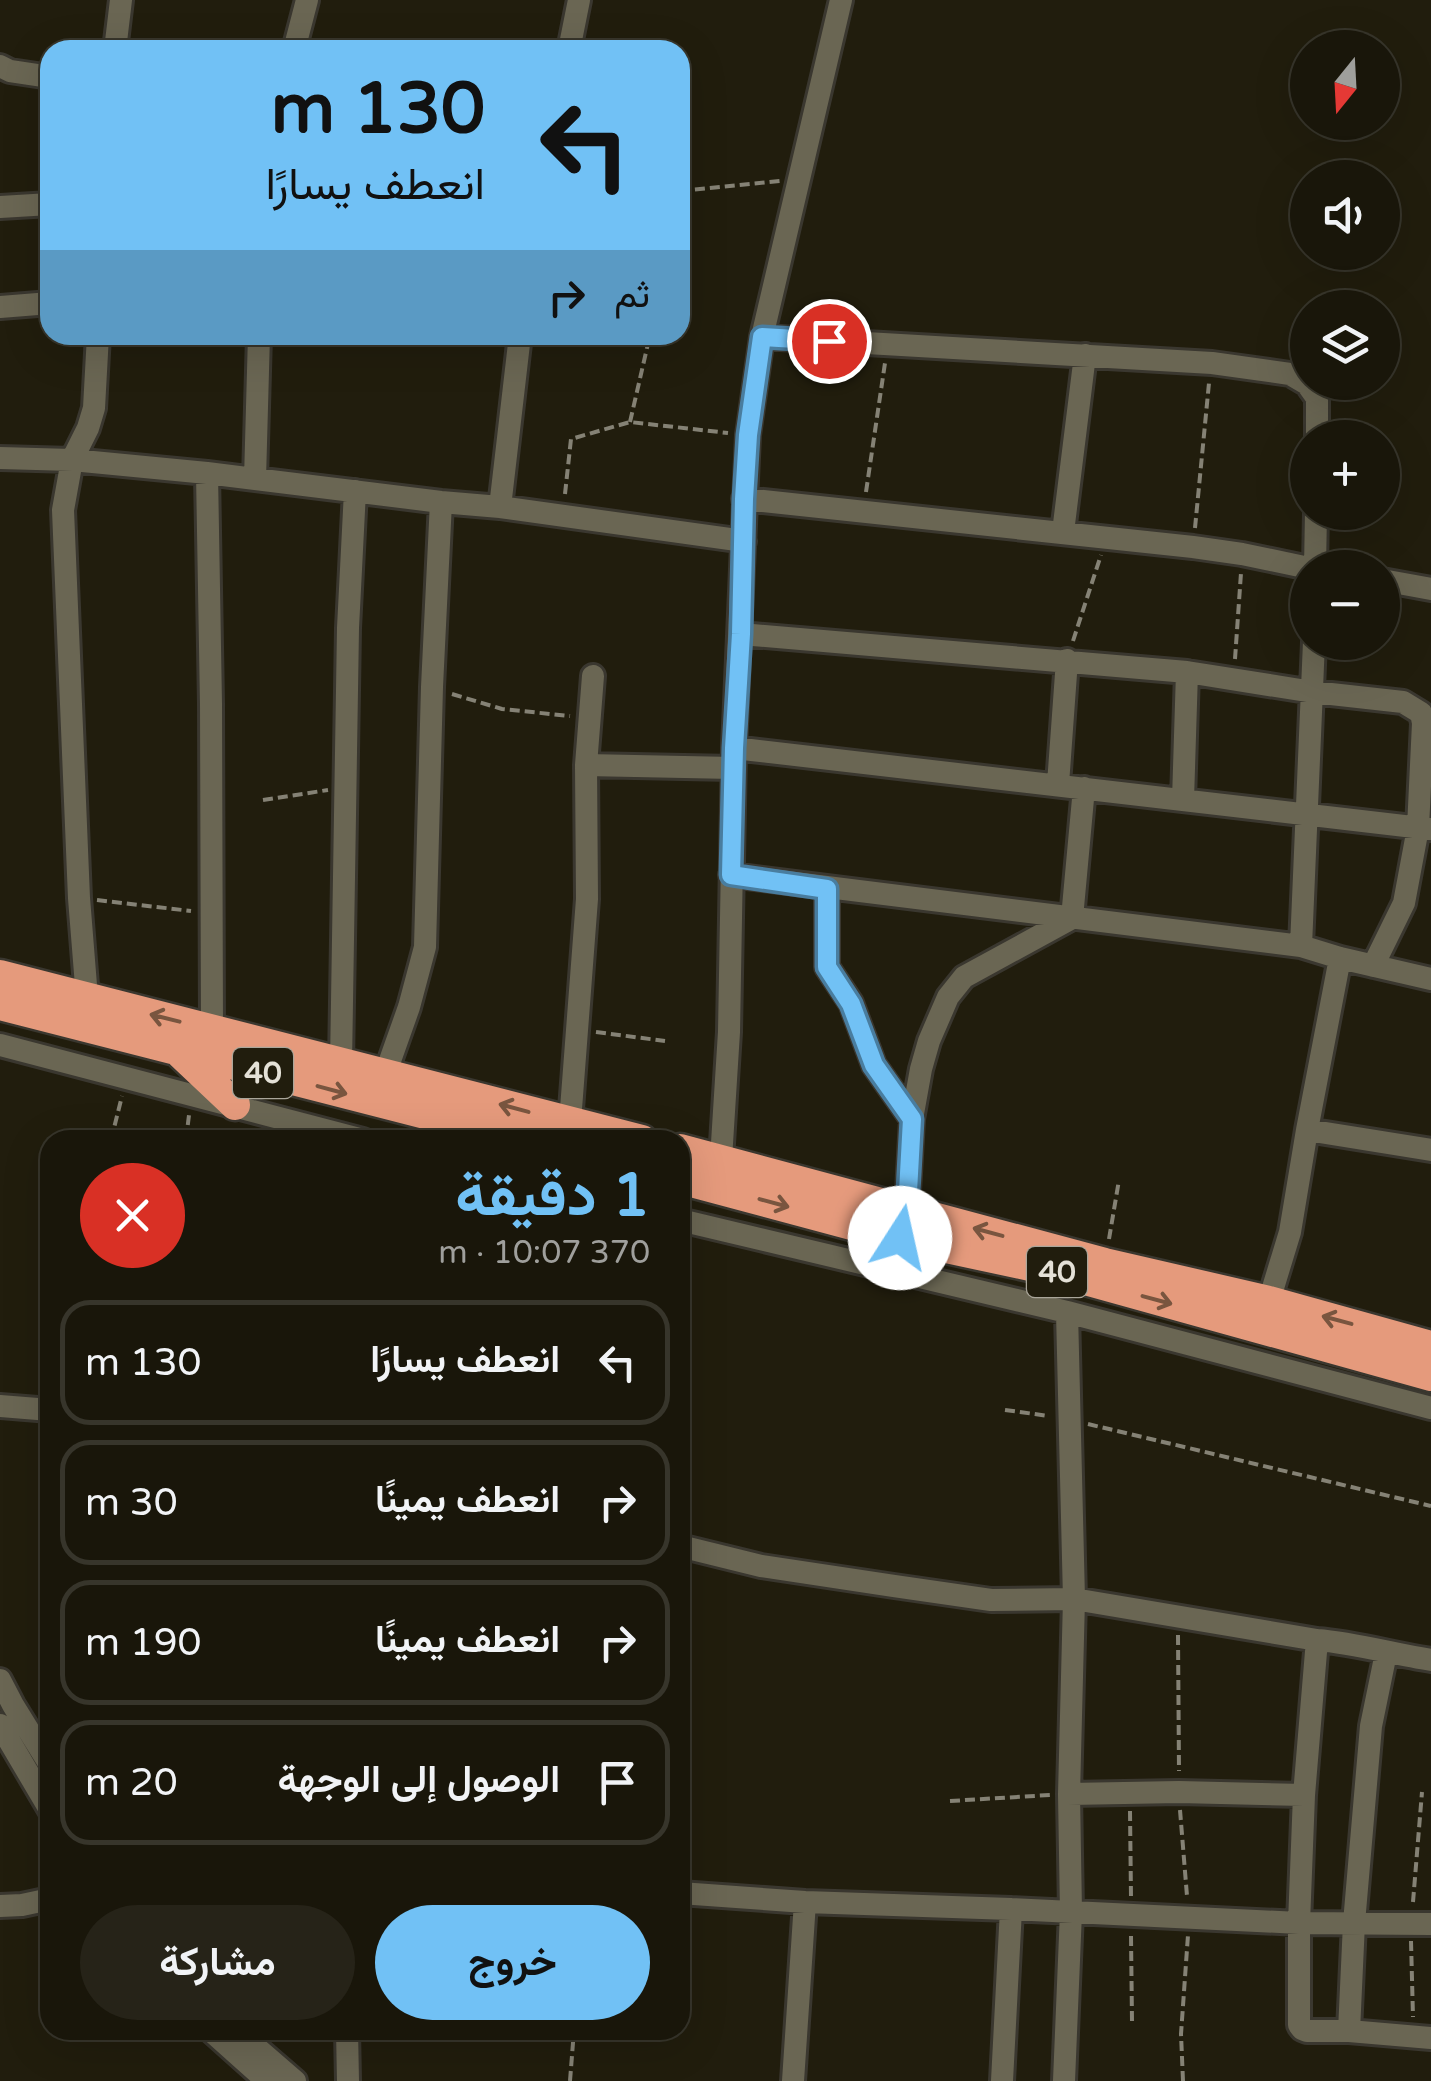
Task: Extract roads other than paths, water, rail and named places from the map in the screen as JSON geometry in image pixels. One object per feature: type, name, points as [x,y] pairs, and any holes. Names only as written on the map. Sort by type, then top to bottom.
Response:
[{"type":"highway","name":"40","points":[[0,975],[342,1064],[380,1088],[499,1130]]},
{"type":"highway","name":"40","points":[[0,1005],[179,1052],[602,1130]]},
{"type":"highway","points":[[179,1052],[235,1105]]},
{"type":"highway","name":"40","points":[[690,1152],[1053,1271],[1431,1376]]},
{"type":"highway","name":"40","points":[[690,1181],[1105,1264],[1269,1301],[1431,1346]]},
{"type":"street","points":[[116,40],[122,0]]},
{"type":"street","points":[[297,40],[307,0]]},
{"type":"street","points":[[570,40],[579,0]]},
{"type":"street","points":[[720,1159],[729,1032],[734,758],[748,435],[762,337],[841,0]]},
{"type":"street","points":[[0,66],[40,76]]},
{"type":"street","points":[[0,207],[40,205]]},
{"type":"street","points":[[0,307],[40,304]]},
{"type":"street","points":[[762,337],[1212,363],[1290,374],[1307,384],[1317,398],[1317,420]]},
{"type":"street","points":[[87,998],[63,532],[72,460],[94,408],[97,345]]},
{"type":"street","points":[[255,479],[259,345]]},
{"type":"street","points":[[500,506],[519,345]]},
{"type":"street","points":[[1063,532],[1086,355]]},
{"type":"street","points":[[0,458],[72,460],[207,473],[500,506],[744,541]]},
{"type":"street","points":[[207,473],[212,1029]]},
{"type":"street","points":[[342,1064],[348,628],[354,491]]},
{"type":"street","points":[[744,499],[1193,547],[1290,564]]},
{"type":"street","points":[[380,1088],[425,947],[441,502]]},
{"type":"street","points":[[1400,583],[1431,589]]},
{"type":"street","points":[[741,634],[1187,672],[1404,702],[1421,713],[1423,723],[1424,828],[1404,902],[1373,966]]},
{"type":"street","points":[[1058,784],[1067,660]]},
{"type":"street","points":[[1301,946],[1314,660]]},
{"type":"street","points":[[1183,800],[1187,672]]},
{"type":"street","points":[[570,1122],[587,899],[586,766],[593,676]]},
{"type":"street","points":[[586,766],[734,758],[1058,784],[1424,828]]},
{"type":"street","points":[[1072,918],[1084,788]]},
{"type":"street","points":[[731,875],[1301,946],[1431,980]]},
{"type":"street","points":[[827,889],[827,967],[851,1004],[874,1065],[912,1119]]},
{"type":"street","points":[[904,1224],[912,1119],[921,1070],[928,1041],[948,998],[964,978],[1072,918]]},
{"type":"street","points":[[1269,1301],[1290,1232],[1340,958]]},
{"type":"street","points":[[0,1045],[326,1130]]},
{"type":"street","points":[[1307,1130],[1431,1150]]},
{"type":"street","points":[[690,1222],[1066,1312],[1431,1408]]},
{"type":"street","points":[[1064,2081],[1071,1912],[1068,1794],[1074,1599],[1066,1312]]},
{"type":"street","points":[[0,1406],[40,1409]]},
{"type":"street","points":[[690,1548],[761,1566],[991,1600],[1074,1599],[1350,1643],[1431,1660]]},
{"type":"street","points":[[1317,1640],[1304,1795],[1300,2028],[1431,2038]]},
{"type":"street","points":[[1349,2031],[1371,1726],[1386,1653]]},
{"type":"street","points":[[0,1680],[39,1754]]},
{"type":"street","points":[[0,1725],[39,1754]]},
{"type":"street","points":[[1068,1794],[1304,1795]]},
{"type":"street","points":[[690,1894],[1300,1923],[1431,1924]]},
{"type":"street","points":[[0,1906],[40,1901]]},
{"type":"street","points":[[793,2081],[805,1902]]},
{"type":"street","points":[[1002,2081],[1011,1908]]},
{"type":"street","points":[[221,2040],[268,2081]]},
{"type":"street","points":[[248,2040],[295,2081]]},
{"type":"street","points":[[347,2040],[348,2081]]}]
